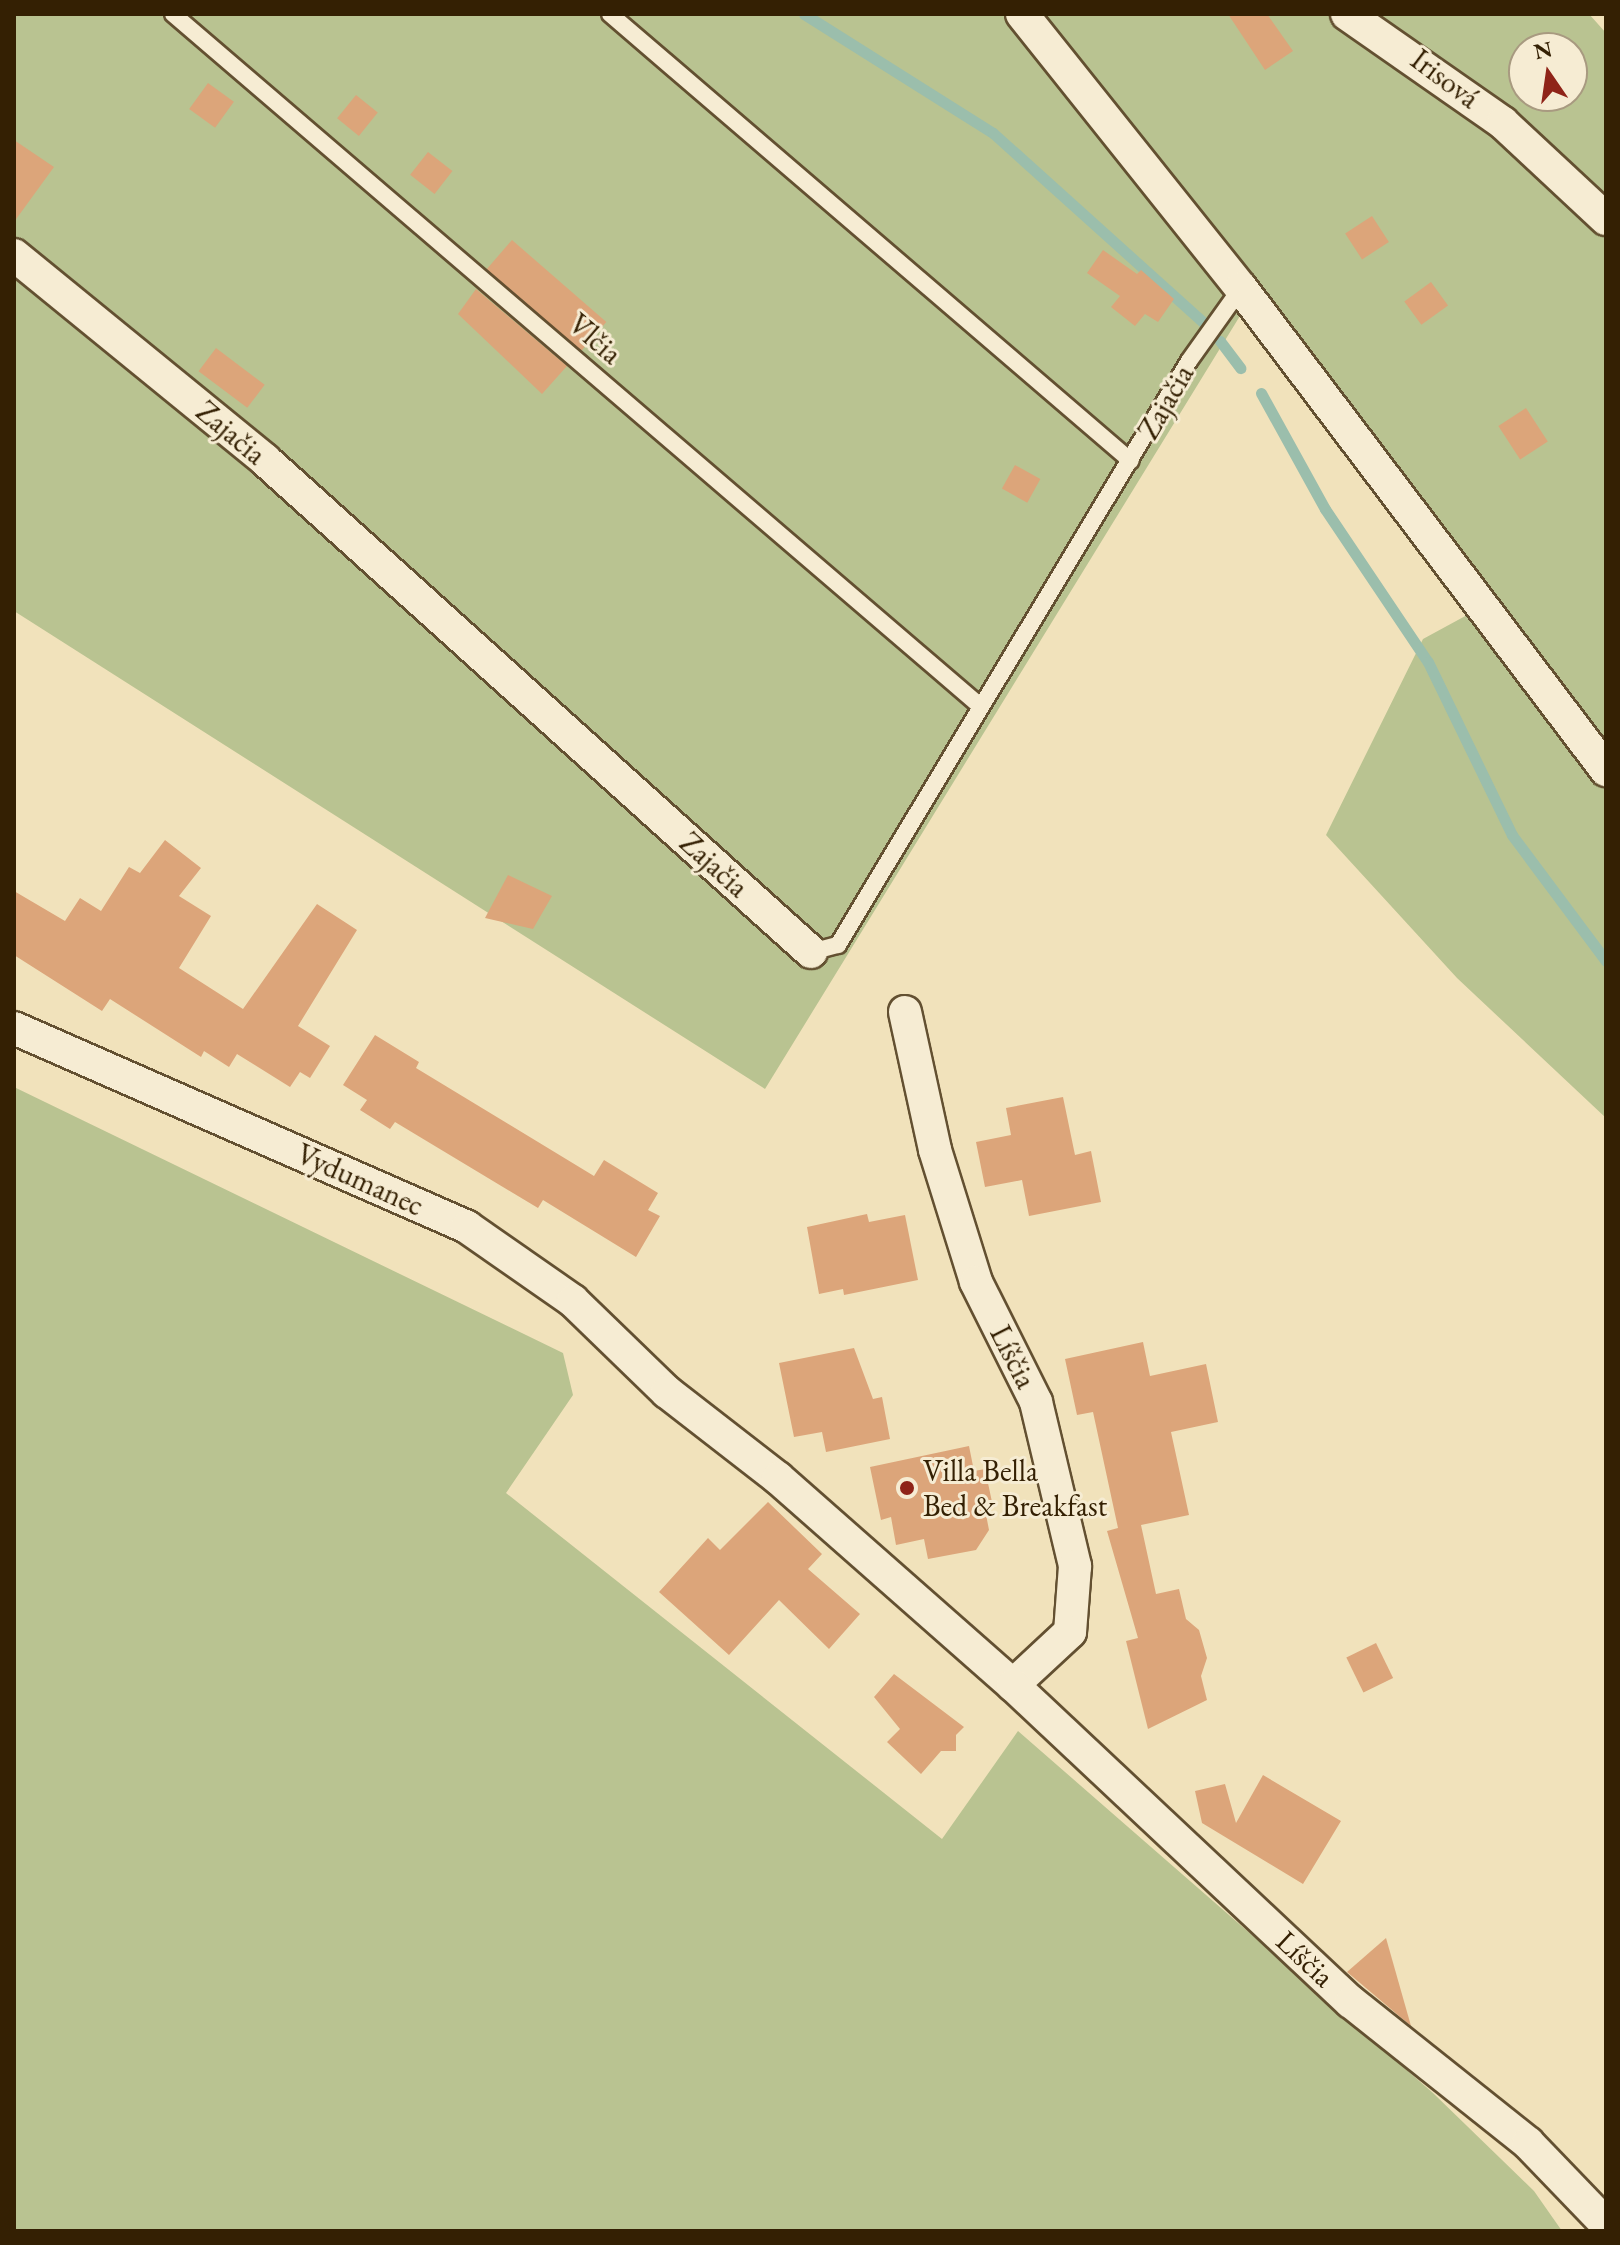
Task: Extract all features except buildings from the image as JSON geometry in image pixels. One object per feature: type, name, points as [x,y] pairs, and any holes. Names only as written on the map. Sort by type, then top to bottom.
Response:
[{"type":"street","points":[[1022,14],[1241,288],[1606,770]]},
{"type":"street","name":"Irisová","points":[[1347,14],[1503,123],[1606,219]]},
{"type":"street","name":"Zajačia","points":[[14,255],[265,460],[811,952]]},
{"type":"street","name":"Líščia","points":[[905,1012],[935,1150],[976,1282],[1036,1402],[1075,1566],[1070,1632],[1013,1685]]},
{"type":"street","name":"Vydumanec","points":[[14,1028],[467,1227],[573,1301],[667,1392]]},
{"type":"street","name":"Líščia","points":[[667,1392],[778,1478],[1013,1685],[1351,2002],[1528,2143],[1606,2224]]},
{"type":"lane","name":"Vlčia","points":[[173,14],[980,706]]},
{"type":"lane","points":[[610,14],[1131,461]]},
{"type":"lane","name":"Zajačia","points":[[811,952],[838,945],[1189,361],[1241,288]]},
{"type":"green space","points":[[14,14],[1589,14],[1606,33],[1606,1118],[1457,978],[1326,835],[1423,639],[1480,608],[1251,298],[765,1089],[14,611]]},
{"type":"green space","points":[[14,1087],[563,1353],[573,1395],[506,1493],[942,1839],[1018,1731],[1433,2093],[1534,2191],[1562,2231],[14,2231]]},
{"type":"waterway","points":[[804,14],[993,133],[1203,322]]},
{"type":"waterway","points":[[1220,341],[1240,368]]},
{"type":"waterway","points":[[1261,393],[1325,509],[1428,662],[1512,835],[1606,961]]},
{"type":"place","name":"Villa Bella Bed & Breakfast","points":[[907,1488]]}]
